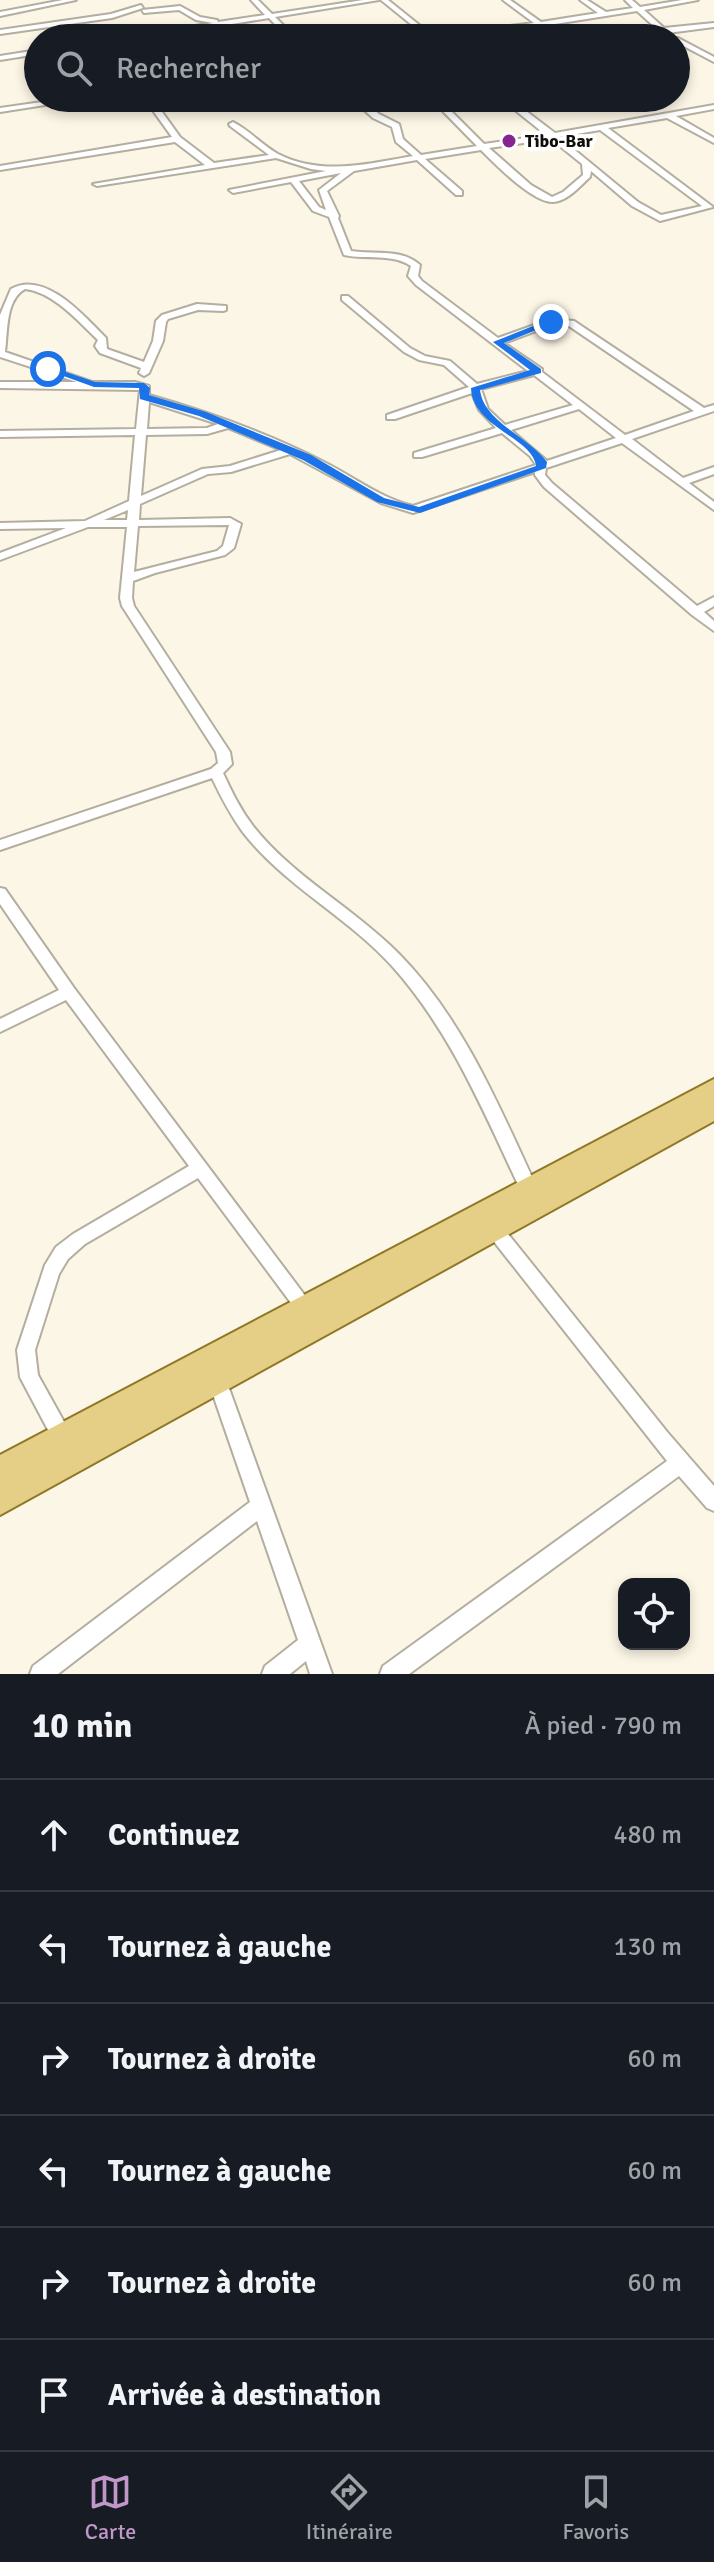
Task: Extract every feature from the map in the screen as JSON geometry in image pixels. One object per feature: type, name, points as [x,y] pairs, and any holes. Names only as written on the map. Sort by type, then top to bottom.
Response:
[{"type":"main road","points":[[0,1471],[714,1089]]},
{"type":"main road","points":[[0,1499],[714,1108]]},
{"type":"street","points":[[0,14],[73,0]]},
{"type":"street","points":[[135,0],[150,19]]},
{"type":"street","points":[[254,0],[277,24]]},
{"type":"street","points":[[319,0],[327,8]]},
{"type":"street","points":[[228,24],[376,0]]},
{"type":"street","points":[[384,0],[414,24]]},
{"type":"street","points":[[506,0],[539,24]]},
{"type":"street","points":[[583,0],[604,14]]},
{"type":"street","points":[[628,0],[655,24]]},
{"type":"street","points":[[546,24],[695,0]]},
{"type":"street","points":[[56,24],[142,9],[180,8],[202,20],[239,22]]},
{"type":"street","points":[[690,31],[714,25]]},
{"type":"street","points":[[0,32],[24,29]]},
{"type":"street","points":[[690,47],[714,60]]},
{"type":"street","points":[[0,58],[24,54]]},
{"type":"street","points":[[0,110],[24,107]]},
{"type":"street","points":[[690,111],[714,107]]},
{"type":"street","points":[[158,112],[177,139],[211,165]]},
{"type":"street","points":[[371,112],[396,126],[399,140],[459,193]]},
{"type":"street","points":[[446,112],[531,191],[548,200],[558,198],[580,182],[587,175],[586,163]]},
{"type":"street","points":[[522,112],[635,204],[660,218],[676,217],[709,207],[601,127]]},
{"type":"street","points":[[233,190],[685,112]]},
{"type":"street","points":[[668,115],[714,141]]},
{"type":"street","points":[[233,124],[276,156],[311,167],[350,171]]},
{"type":"street","points":[[0,168],[177,139]]},
{"type":"street","points":[[97,184],[276,156]]},
{"type":"street","points":[[350,171],[323,190],[347,253],[398,256],[412,261],[416,265],[413,276],[419,283],[714,507]]},
{"type":"street","points":[[294,180],[316,209],[335,216]]},
{"type":"street","points":[[94,385],[0,354],[7,308],[14,292],[22,286],[32,286],[74,312],[103,340],[100,346],[103,351],[146,366]]},
{"type":"street","points":[[345,298],[407,350],[422,358],[447,363],[476,388],[476,395],[489,416],[536,453],[542,462],[540,475],[548,485],[714,627]]},
{"type":"street","points":[[0,845],[216,772],[225,764],[223,752],[128,606],[146,366],[165,317],[197,307],[223,308]]},
{"type":"street","points":[[497,342],[551,322],[571,323],[701,411]]},
{"type":"street","points":[[391,417],[538,371]]},
{"type":"street","points":[[0,385],[94,385],[142,391],[307,457],[381,500],[413,510],[714,408]]},
{"type":"street","points":[[418,455],[582,405]]},
{"type":"street","points":[[0,434],[207,431],[228,425]]},
{"type":"street","points":[[0,557],[87,524],[206,471],[231,469],[290,451]]},
{"type":"street","points":[[682,482],[714,470]]},
{"type":"street","points":[[0,526],[230,521],[235,524],[228,548],[221,553],[151,570],[128,579]]},
{"type":"street","points":[[696,612],[714,601]]},
{"type":"street","points":[[216,772],[227,801],[260,845],[279,864],[330,900],[395,958],[445,1020],[528,1188]]},
{"type":"street","points":[[0,893],[69,992],[306,1309]]},
{"type":"street","points":[[0,1026],[69,992]]},
{"type":"street","points":[[63,1438],[29,1377],[26,1350],[51,1271],[62,1253],[79,1239],[200,1168]]},
{"type":"street","points":[[494,1229],[714,1501]]},
{"type":"street","points":[[217,1380],[321,1674]]},
{"type":"street","points":[[391,1674],[681,1463]]},
{"type":"street","points":[[41,1674],[261,1506]]},
{"type":"street","points":[[273,1674],[310,1644]]},
{"type":"place","name":"Tibo-Bar","points":[[509,141]]},
{"type":"route","points":[[48,369],[94,385],[141,385],[145,388],[144,397],[202,414],[307,457],[381,500],[406,509],[420,510],[541,468],[542,462],[536,453],[489,416],[476,395],[476,388],[538,371],[497,342],[551,322]]}]
